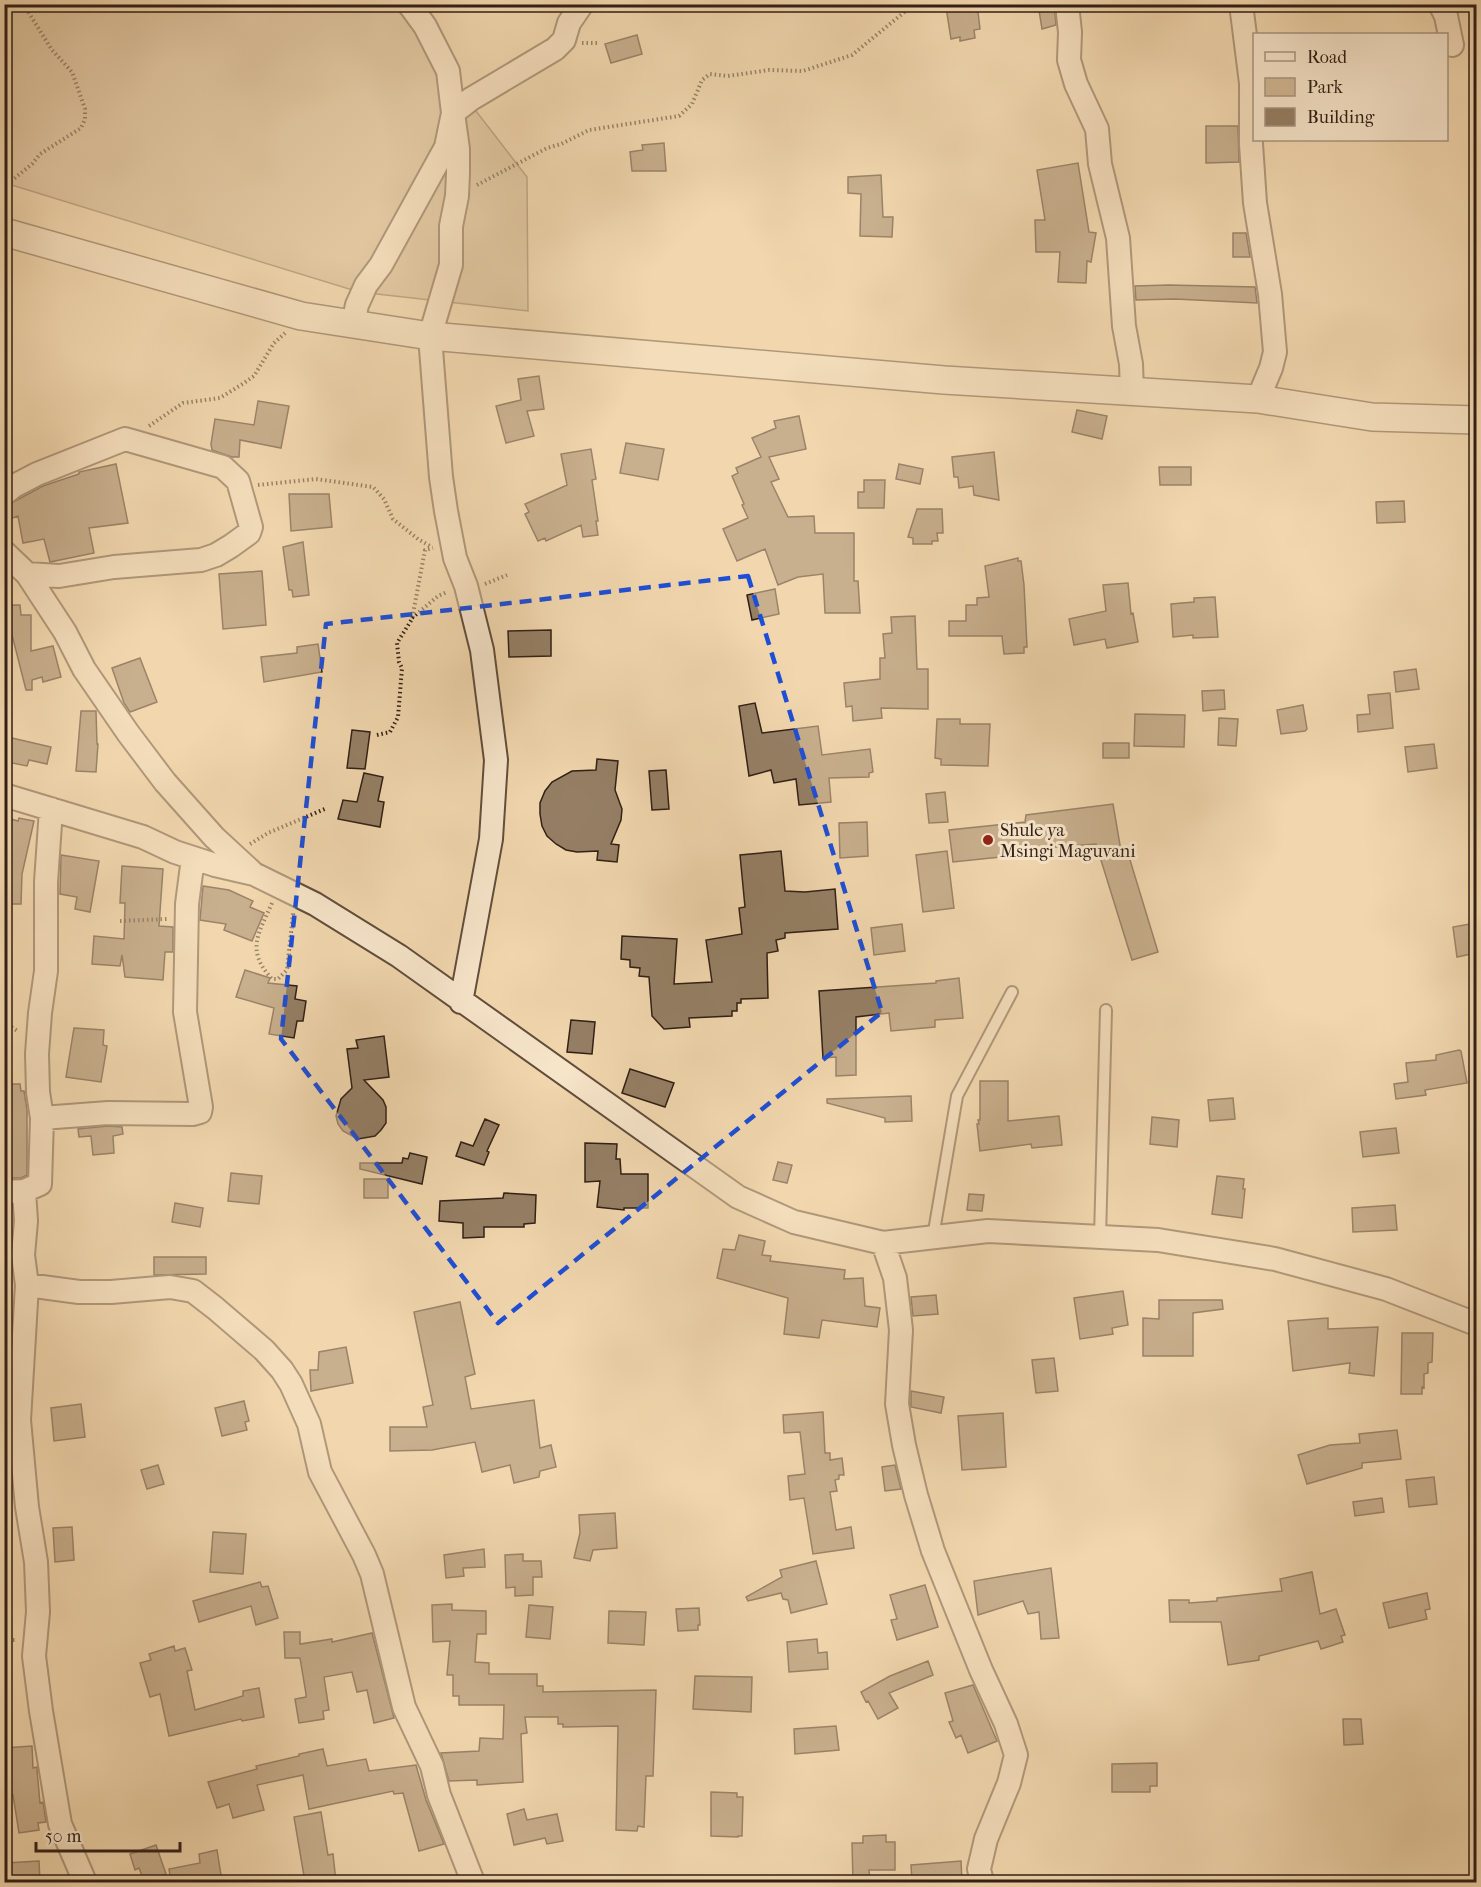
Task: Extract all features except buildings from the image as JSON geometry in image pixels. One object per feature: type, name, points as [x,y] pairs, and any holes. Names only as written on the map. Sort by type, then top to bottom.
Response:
[{"type":"street","points":[[409,4],[425,26],[448,71],[458,149],[457,196],[451,226],[451,265],[430,336],[441,477],[455,558],[466,586],[482,650],[496,760],[491,839],[461,1002]]},
{"type":"street","points":[[353,324],[357,305],[366,285],[381,265],[446,147],[453,113],[471,99],[555,49],[564,40],[569,23],[582,4]]},
{"type":"street","points":[[1067,4],[1070,33],[1069,60],[1076,84],[1097,129],[1100,164],[1118,238],[1124,326],[1131,364],[1131,391]]},
{"type":"street","points":[[1241,4],[1251,83],[1251,144],[1255,203],[1270,294],[1275,352],[1271,368],[1257,399]]},
{"type":"street","points":[[1440,4],[1446,16],[1452,45]]},
{"type":"street","points":[[4,232],[301,316],[430,336],[944,380],[1257,399],[1372,417],[1476,420]]},
{"type":"street","points":[[4,494],[37,474],[125,440],[223,467],[237,481],[251,527],[249,533],[216,555],[201,560],[114,567],[59,576],[27,574]]},
{"type":"street","points":[[4,552],[27,574],[65,632],[84,669],[128,733],[188,810],[246,866],[391,950],[738,1197],[794,1222],[883,1243],[988,1231],[1158,1240],[1275,1259],[1386,1289],[1476,1324]]},
{"type":"street","points":[[4,795],[144,837],[215,865],[246,866]]},
{"type":"street","points":[[51,809],[46,882],[46,971],[37,1054],[38,1092],[42,1118],[40,1184],[14,1192],[26,1221],[23,1255],[27,1284],[19,1420],[27,1507],[36,1562],[38,1612],[34,1656],[41,1711],[60,1824],[85,1882]]},
{"type":"street","points":[[42,1118],[89,1114],[193,1114],[200,1112],[185,1012],[187,920],[193,858]]},
{"type":"street","points":[[883,1243],[895,1278],[901,1330],[897,1404],[916,1495],[933,1551],[981,1670],[1006,1724],[1016,1755],[1009,1783],[986,1839],[979,1869],[982,1882]]},
{"type":"street","points":[[27,1284],[79,1292],[170,1287],[193,1291],[264,1350],[282,1370],[309,1424],[310,1437],[320,1472],[372,1574],[404,1707],[432,1766],[439,1795],[473,1882]]},
{"type":"lane","points":[[933,1237],[957,1096],[1012,992]]},
{"type":"lane","points":[[1100,1237],[1106,1010]]},
{"type":"path","points":[[4,187],[32,164],[40,154],[81,128],[85,119],[85,109],[72,72],[52,50],[22,4]]},
{"type":"path","points":[[457,196],[547,148],[561,144],[589,130],[680,116],[692,104],[702,80],[710,74],[728,76],[769,70],[803,71],[852,56],[913,5],[926,4]]},
{"type":"path","points":[[125,440],[183,403],[220,399],[244,384],[254,376],[274,343],[301,316]]},
{"type":"path","points":[[237,481],[260,485],[316,479],[373,487],[384,499],[393,519],[432,548],[455,558]]},
{"type":"path","points":[[377,735],[390,732],[398,717],[402,668],[397,643],[412,619],[425,550],[432,548]]},
{"type":"path","points":[[246,866],[259,837],[327,807]]},
{"type":"path","points":[[288,890],[293,904],[287,970],[278,979],[272,979],[259,962],[255,941],[288,890]]},
{"type":"path","points":[[120,921],[187,920]]},
{"type":"highlighted area","points":[[748,576],[882,1012],[498,1323],[281,1039],[326,624]]},
{"type":"green space","points":[[4,5],[394,5],[527,177],[528,311],[359,292],[5,183]]},
{"type":"place","name":"Shule ya Msingi Maguvani","points":[[988,840]]}]
